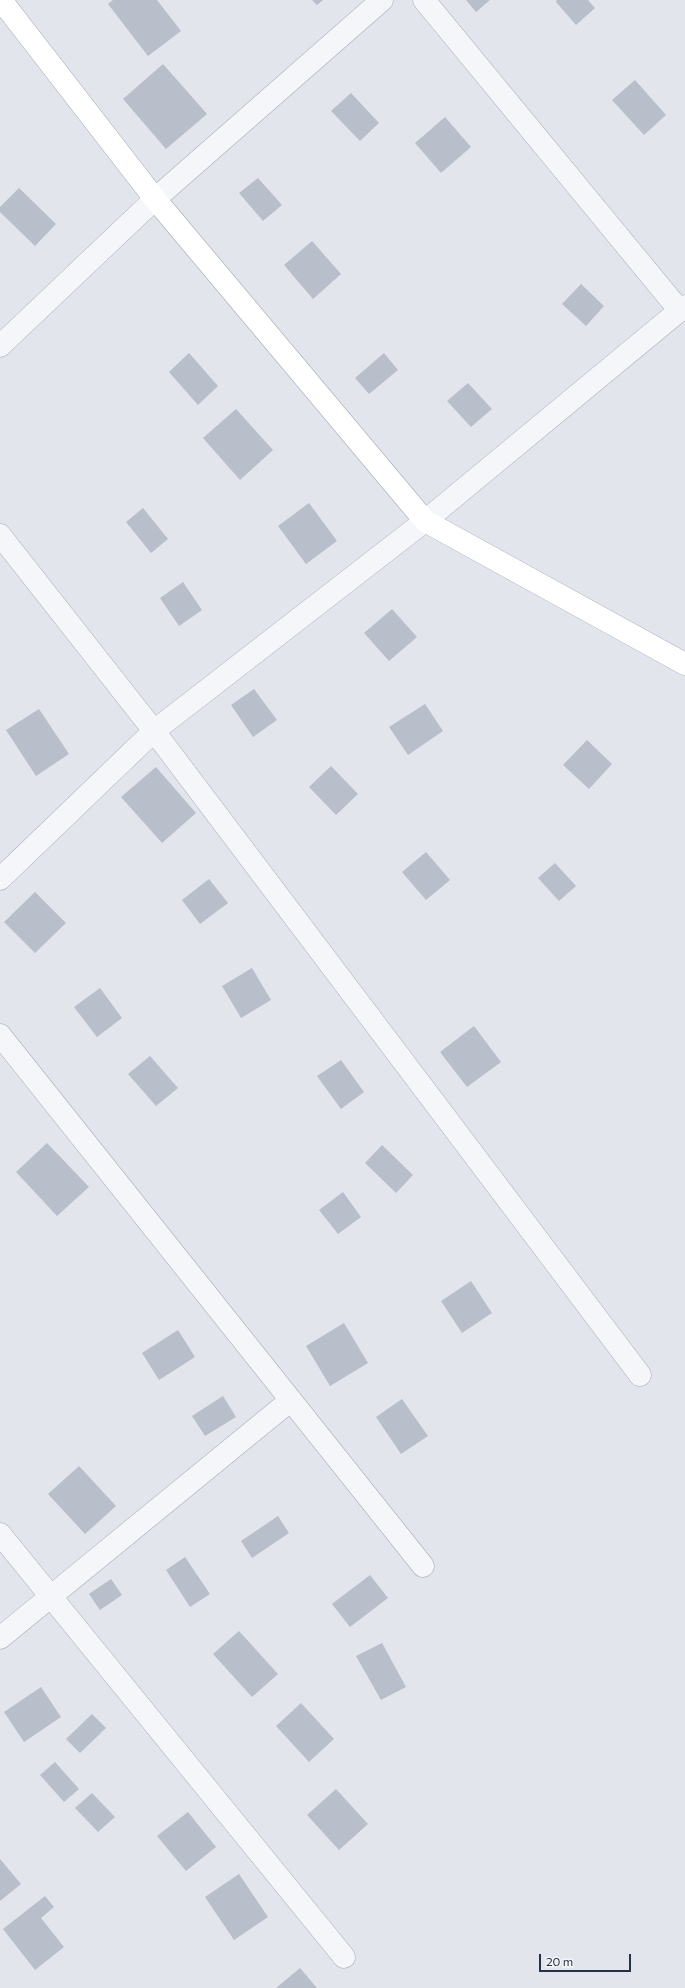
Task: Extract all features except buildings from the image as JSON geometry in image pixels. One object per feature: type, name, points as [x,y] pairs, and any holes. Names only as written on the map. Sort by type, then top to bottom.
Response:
[{"type":"main road","points":[[0,0],[155,199],[425,521],[685,664]]},
{"type":"street","points":[[0,346],[155,199],[382,0]]},
{"type":"street","points":[[0,879],[154,731],[425,521],[682,308],[424,0]]},
{"type":"street","points":[[0,535],[154,731],[640,1375]]},
{"type":"street","points":[[0,1035],[423,1566]]},
{"type":"street","points":[[0,1638],[291,1400]]},
{"type":"street","points":[[0,1534],[344,1957]]}]
